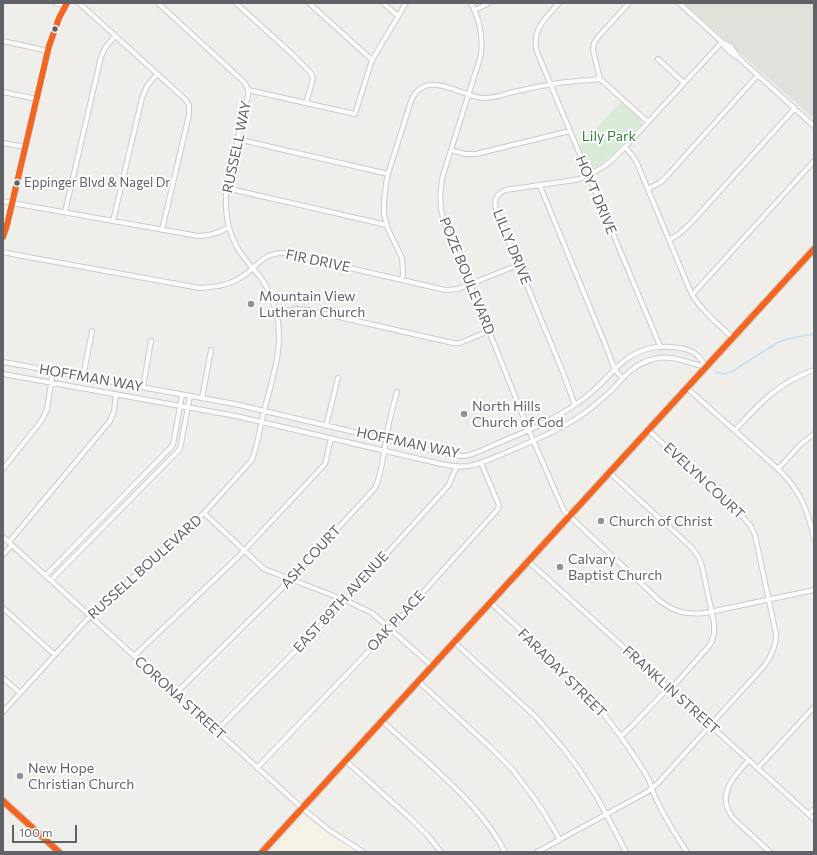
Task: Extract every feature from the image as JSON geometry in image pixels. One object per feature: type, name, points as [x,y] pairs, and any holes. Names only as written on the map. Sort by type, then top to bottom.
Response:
[{"type":"main road","points":[[262,852],[814,249]]},
{"type":"main road","points":[[3,801],[59,852]]},
{"type":"street","points":[[3,237],[48,51],[54,32],[66,5],[55,3]]},
{"type":"street","points":[[80,3],[186,100],[189,105],[189,115],[162,230]]},
{"type":"street","name":"RUSSELL WAY","points":[[158,3],[245,83],[248,90],[226,188],[226,211],[235,242],[239,250],[261,278],[270,293],[276,313],[279,329],[278,350],[264,411]]},
{"type":"street","points":[[236,3],[310,71],[312,79],[306,103]]},
{"type":"street","points":[[309,3],[372,60]]},
{"type":"street","points":[[383,3],[398,16]]},
{"type":"street","points":[[248,90],[355,114],[372,60],[406,3]]},
{"type":"street","name":"POZE BOULEVARD","points":[[472,3],[480,22],[482,45],[480,58],[441,184],[440,197],[442,213],[469,285],[533,441],[564,511],[654,596],[666,606],[681,612],[689,614],[712,612],[814,590]]},
{"type":"street","points":[[475,10],[489,3]]},
{"type":"street","name":"HOYT DRIVE","points":[[560,3],[539,27],[536,36],[537,52],[660,346]]},
{"type":"street","points":[[629,3],[598,37],[594,43],[593,50],[600,79],[648,122]]},
{"type":"street","points":[[679,3],[722,42],[730,46],[741,60],[814,126]]},
{"type":"street","points":[[65,212],[101,57],[105,48],[115,36]]},
{"type":"street","points":[[3,41],[48,51]]},
{"type":"street","name":"LILLY DRIVE","points":[[574,405],[562,370],[495,206],[495,200],[499,194],[505,190],[568,182],[588,175],[610,162],[722,42]]},
{"type":"street","points":[[658,59],[684,83]]},
{"type":"street","points":[[112,221],[142,98],[147,86],[157,74]]},
{"type":"street","points":[[648,189],[661,182],[667,176],[758,75]]},
{"type":"street","points":[[402,280],[402,258],[391,237],[384,214],[384,192],[388,174],[411,101],[416,93],[424,87],[435,84],[482,98],[496,97],[551,84],[600,79]]},
{"type":"street","points":[[3,92],[37,99]]},
{"type":"street","points":[[669,240],[691,224],[795,108]]},
{"type":"street","points":[[451,150],[465,154],[476,154],[570,131]]},
{"type":"street","points":[[237,139],[388,174]]},
{"type":"street","points":[[3,142],[25,147]]},
{"type":"street","points":[[625,147],[637,163],[692,295],[707,314],[733,338]]},
{"type":"street","points":[[692,295],[814,161]]},
{"type":"street","points":[[540,186],[615,370],[622,378]]},
{"type":"street","points":[[226,188],[387,225]]},
{"type":"street","points":[[3,201],[162,230],[204,236],[220,233],[230,227]]},
{"type":"street","name":"FIR DRIVE","points":[[3,252],[28,258],[200,288],[217,287],[231,283],[241,278],[268,255],[275,253],[285,253],[448,290],[458,289],[518,265]]},
{"type":"street","points":[[276,313],[303,309],[453,343],[460,343],[489,331]]},
{"type":"street","points":[[83,377],[92,331]]},
{"type":"street","points":[[143,387],[151,341]]},
{"type":"street","name":"HOFFMAN WAY","points":[[3,362],[202,398],[458,456],[465,456],[478,452],[529,431],[553,419],[593,392],[629,357],[644,350],[660,346],[687,350],[699,356],[706,367]]},
{"type":"street","points":[[202,398],[211,350]]},
{"type":"street","name":"HOFFMAN WAY","points":[[3,374],[236,416],[441,464],[469,466],[481,463],[533,441],[581,416],[610,392],[633,368],[651,359],[668,357],[693,365],[706,367]]},
{"type":"street","points":[[735,430],[770,394],[781,386],[814,370]]},
{"type":"street","points":[[3,469],[42,420],[46,409],[53,371]]},
{"type":"street","points":[[326,426],[338,378]]},
{"type":"street","points":[[687,388],[778,469],[790,482],[801,498],[808,516],[814,539]]},
{"type":"street","name":"ASH COURT","points":[[175,694],[291,579],[375,488],[378,482],[397,392]]},
{"type":"street","points":[[3,555],[110,421],[114,411],[116,394]]},
{"type":"street","points":[[46,575],[173,445],[182,395]]},
{"type":"street","points":[[52,580],[180,449],[190,396]]},
{"type":"street","name":"RUSSELL BOULEVARD","points":[[3,712],[90,616],[204,513],[252,461],[264,411]]},
{"type":"street","name":"EVELYN COURT","points":[[538,852],[642,796],[651,789],[764,666],[772,654],[776,634],[755,535],[750,525],[648,430]]},
{"type":"street","points":[[778,469],[800,445],[814,434]]},
{"type":"street","points":[[134,656],[244,551],[325,464],[331,438]]},
{"type":"street","name":"OAK PLACE","points":[[257,768],[390,629],[498,509],[499,505],[481,463]]},
{"type":"street","name":"EAST 89TH AVENUE","points":[[216,731],[345,600],[448,486],[457,466]]},
{"type":"street","points":[[609,472],[695,551],[702,566],[714,623],[712,641],[706,650],[621,736]]},
{"type":"street","points":[[204,513],[264,569],[345,600],[372,613],[432,666]]},
{"type":"street","name":"CORONA STREET","points":[[3,537],[302,808],[321,824],[363,852]]},
{"type":"street","name":"FRANKLIN STREET","points":[[528,561],[814,819]]},
{"type":"street","name":"FARADAY STREET","points":[[490,602],[580,686],[621,736],[650,782],[651,789],[669,824],[687,852]]},
{"type":"street","points":[[3,608],[55,655]]},
{"type":"street","points":[[454,642],[536,717],[563,748],[597,797],[626,852]]},
{"type":"street","points":[[3,678],[20,693]]},
{"type":"street","points":[[418,682],[489,746],[512,769],[535,800],[560,840]]},
{"type":"street","points":[[758,768],[814,707]]},
{"type":"street","points":[[382,721],[467,799],[495,835],[505,852]]},
{"type":"street","points":[[346,760],[410,818],[441,852]]},
{"type":"street","points":[[749,760],[730,782],[726,795],[727,805],[735,820],[770,852]]},
{"type":"street","points":[[809,814],[814,809]]},
{"type":"shaded area","points":[[814,3],[814,119],[685,4]]},
{"type":"shaded area","points":[[307,817],[324,831],[357,852],[270,852]]},
{"type":"green space","name":"Lily Park","points":[[621,102],[641,120],[641,124],[605,161],[590,169],[580,145]]},
{"type":"waterway","points":[[716,372],[724,374],[731,372],[777,343],[787,339],[814,334]]},
{"type":"transit line","points":[[3,237],[49,46],[59,18],[67,3]]},
{"type":"transit line","points":[[262,852],[814,249]]},
{"type":"transit line","points":[[3,801],[59,852]]},
{"type":"place","name":"Eppinger Blvd & Nagel Dr","points":[[17,183]]},
{"type":"place","name":"Mountain View Lutheran Church","points":[[251,304]]},
{"type":"place","name":"North Hills Church of God","points":[[464,414]]},
{"type":"place","name":"Church of Christ","points":[[601,521]]},
{"type":"place","name":"Calvary Baptist Church","points":[[560,567]]},
{"type":"place","name":"New Hope Christian Church","points":[[20,776]]}]
